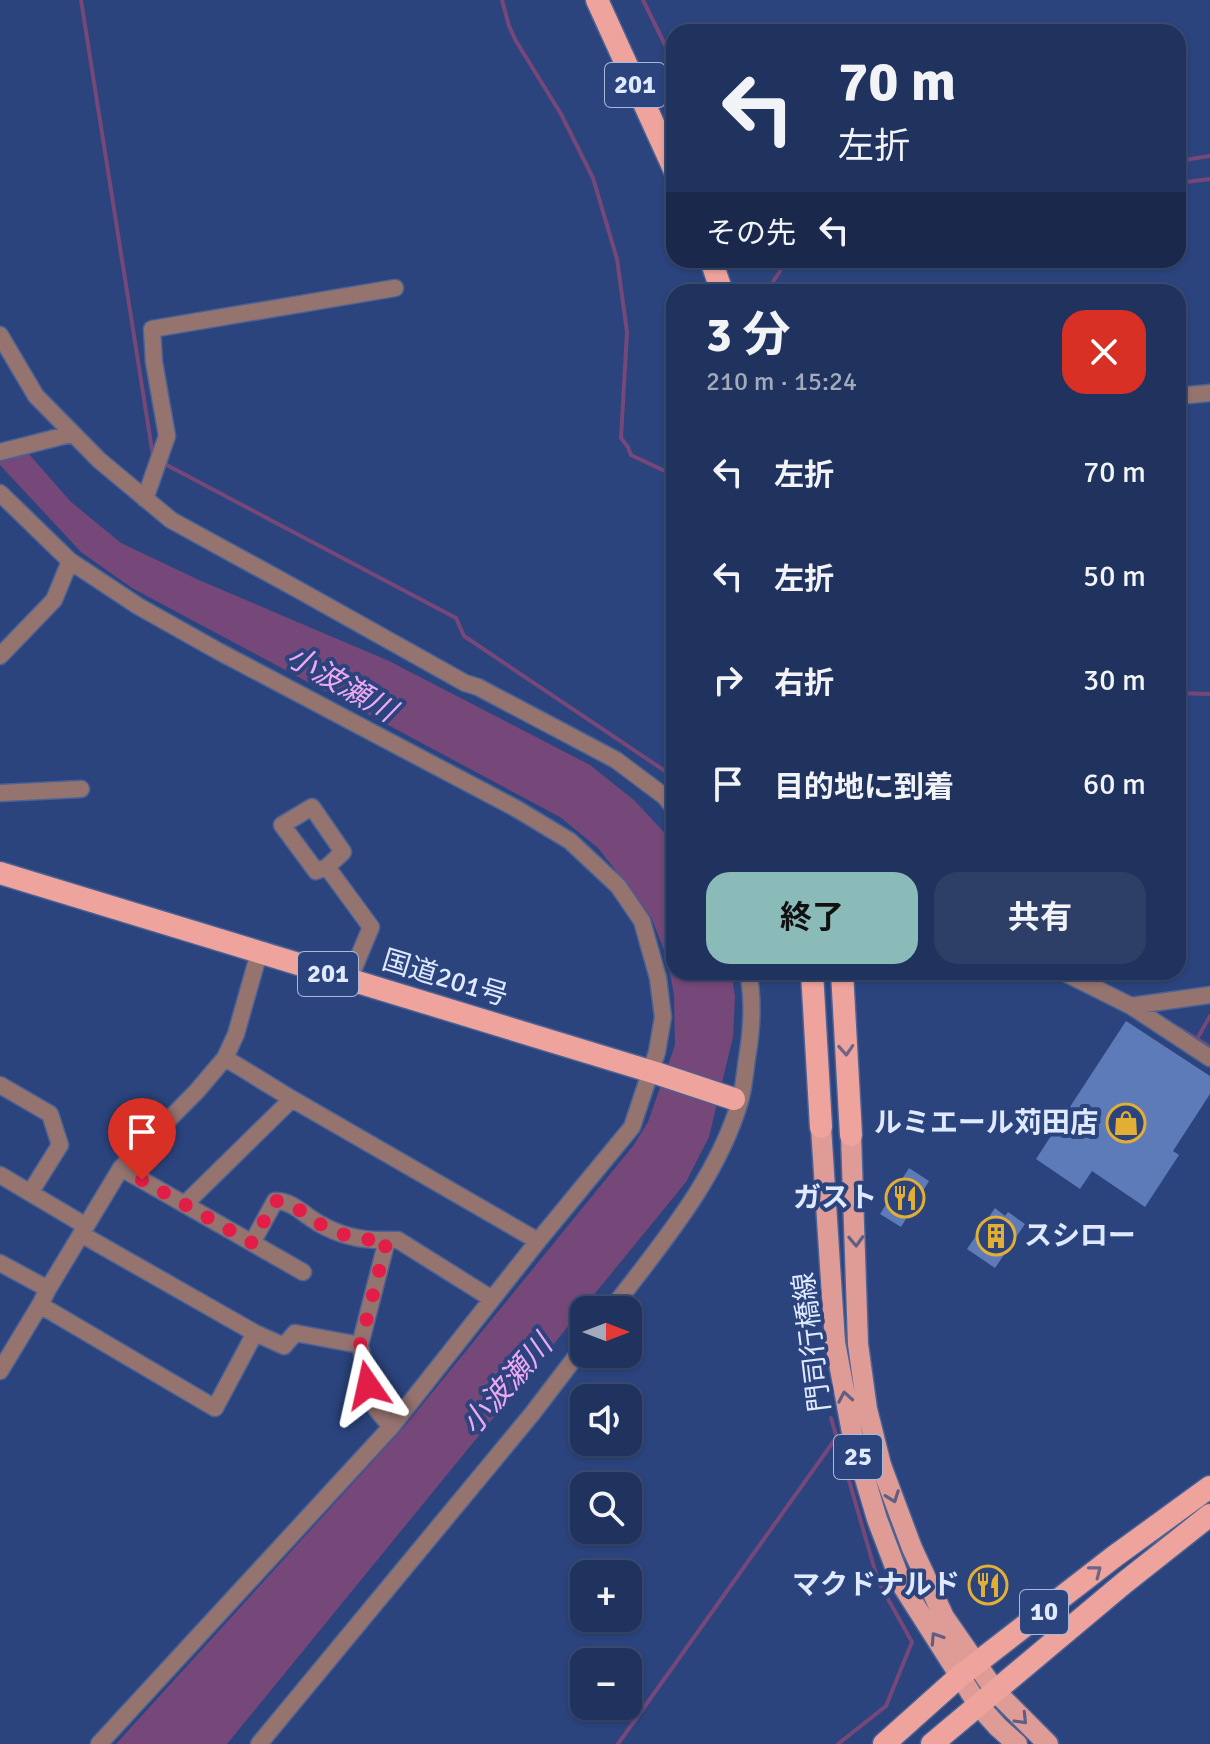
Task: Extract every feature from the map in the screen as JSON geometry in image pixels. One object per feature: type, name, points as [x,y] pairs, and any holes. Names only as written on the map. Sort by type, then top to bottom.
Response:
[{"type":"highway","name":"201","points":[[597,0],[666,151]]},
{"type":"highway","name":"国道201号","points":[[0,873],[734,1099]]},
{"type":"highway","points":[[812,980],[821,1127]]},
{"type":"highway","points":[[842,980],[851,1135]]},
{"type":"highway","name":"10","points":[[884,1744],[968,1670],[1210,1487]]},
{"type":"highway","name":"10","points":[[932,1744],[1210,1515]]},
{"type":"main road","name":"門司行橋線","points":[[821,1127],[835,1342],[853,1438],[877,1519],[902,1585],[968,1670],[987,1699],[998,1727],[1017,1744]]},
{"type":"main road","name":"門司行橋線","points":[[851,1135],[858,1344],[867,1409],[881,1465],[912,1548],[968,1670]]},
{"type":"main road","name":"門司行橋線","points":[[987,1699],[1048,1744]]},
{"type":"street","points":[[145,499],[167,436],[154,362],[152,329],[395,288]]},
{"type":"street","points":[[0,335],[36,396],[71,434],[171,520],[465,683],[616,760],[666,798]]},
{"type":"street","points":[[1186,395],[1210,393]]},
{"type":"street","points":[[0,452],[71,434]]},
{"type":"street","points":[[0,493],[70,561],[138,606],[517,809],[570,841],[618,886],[642,921],[658,978],[663,1017],[653,1072],[632,1127],[391,1427],[99,1744]]},
{"type":"street","points":[[0,656],[54,600],[70,561]]},
{"type":"street","points":[[0,793],[81,789]]},
{"type":"street","points":[[327,867],[371,927],[349,980]]},
{"type":"street","points":[[0,1371],[121,1168],[225,1058],[236,1034],[259,953]]},
{"type":"street","points":[[622,1296],[695,1196],[723,1144],[740,1100],[752,1029],[750,980]]},
{"type":"street","points":[[1079,980],[1131,1006],[1210,1058]]},
{"type":"street","points":[[1131,1006],[1210,995]]},
{"type":"street","points":[[225,1058],[538,1241]]},
{"type":"street","points":[[0,1085],[50,1114],[60,1145],[30,1193]]},
{"type":"street","points":[[185,1204],[292,1099]]},
{"type":"street","points":[[121,1168],[303,1272]]},
{"type":"street","points":[[0,1175],[84,1230],[255,1333],[284,1346],[295,1333],[360,1345]]},
{"type":"street","points":[[252,1243],[275,1201],[284,1201],[340,1234],[366,1241],[398,1240],[492,1299]]},
{"type":"street","points":[[387,1240],[360,1345],[377,1410],[391,1427]]},
{"type":"street","points":[[0,1263],[48,1289]]},
{"type":"street","points":[[40,1305],[215,1408],[255,1333]]},
{"type":"street","points":[[259,1744],[570,1364]]},
{"type":"water","name":"小波瀬川","points":[[29,454],[70,501],[121,543],[199,580],[389,661],[590,765],[635,801],[666,834],[666,954],[651,917],[598,848],[560,817],[132,588],[81,552],[0,465],[0,460]]},
{"type":"water","name":"小波瀬川","points":[[671,980],[732,980],[735,996],[733,1037],[709,1137],[686,1182],[593,1296],[570,1296],[570,1324],[227,1744],[116,1744],[404,1427],[633,1146],[648,1122],[675,1045]]},
{"type":"building","name":"ルミエール苅田店","points":[[1126,1021],[1210,1076],[1210,1094],[1173,1151],[1179,1155],[1145,1207],[1092,1171],[1080,1189],[1036,1159]]},
{"type":"building","name":"ガスト","points":[[909,1168],[929,1181],[901,1227],[880,1214]]},
{"type":"building","name":"スシロー","points":[[995,1208],[1005,1216],[1008,1212],[1025,1224],[995,1268],[967,1249]]},
{"type":"waterway","points":[[81,0],[153,456]]},
{"type":"waterway","points":[[502,0],[516,41],[561,114],[593,178],[617,259],[627,332],[621,438],[631,455],[666,472]]},
{"type":"waterway","points":[[643,0],[666,47]]},
{"type":"waterway","points":[[1186,160],[1210,156]]},
{"type":"waterway","points":[[1186,182],[1210,179]]},
{"type":"waterway","points":[[772,284],[782,268]]},
{"type":"waterway","points":[[163,463],[456,618],[464,636],[666,772]]},
{"type":"waterway","points":[[1186,693],[1210,694]]},
{"type":"waterway","points":[[1097,980],[1102,983]]},
{"type":"waterway","points":[[1210,1016],[1197,1039],[1210,1047]]},
{"type":"waterway","points":[[1179,1028],[1197,1039]]},
{"type":"waterway","points":[[831,1418],[878,1581],[912,1642],[886,1706],[838,1744]]},
{"type":"waterway","points":[[618,1744],[836,1438]]},
{"type":"place","name":"ルミエール苅田店","points":[[1126,1123]]},
{"type":"place","name":"ガスト","points":[[905,1198]]},
{"type":"place","name":"スシロー","points":[[996,1236]]},
{"type":"place","name":"マクドナルド","points":[[988,1585]]},
{"type":"route","points":[[142,1180],[252,1243],[275,1201],[284,1201],[340,1234],[366,1241],[387,1240],[360,1345],[368,1385]]}]
